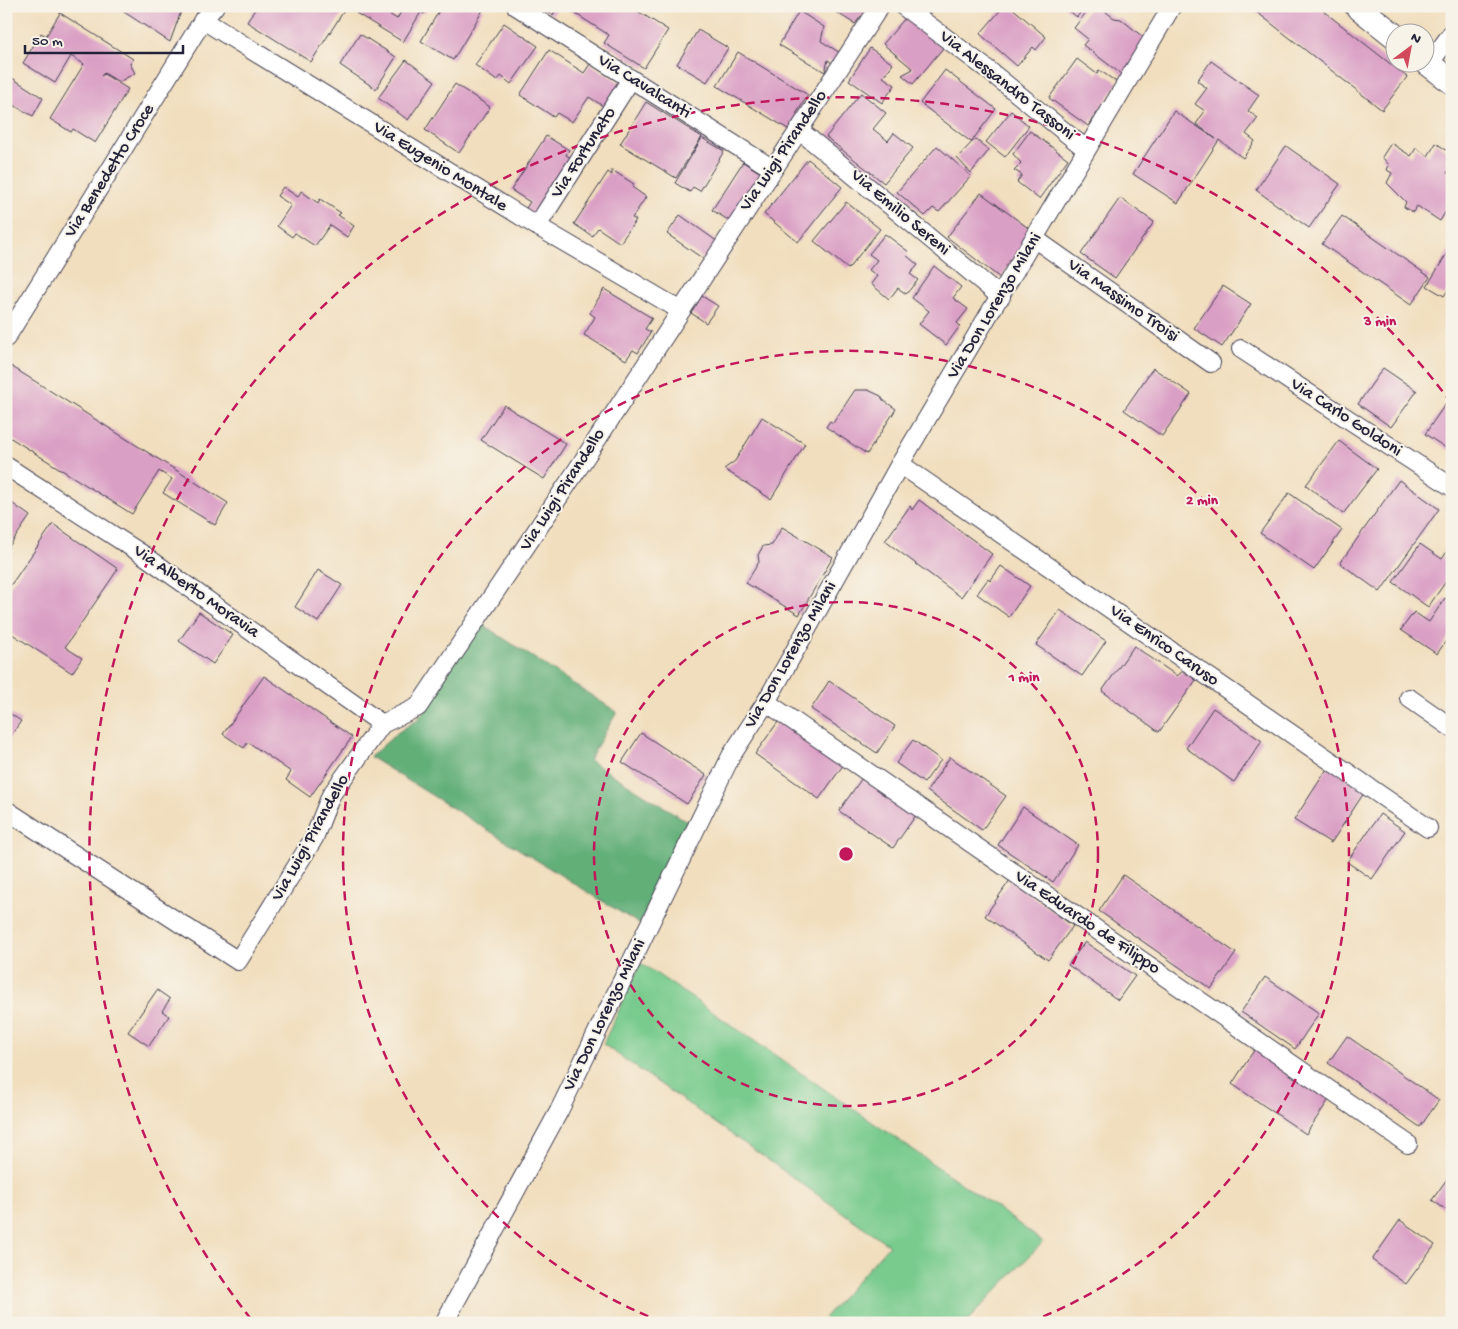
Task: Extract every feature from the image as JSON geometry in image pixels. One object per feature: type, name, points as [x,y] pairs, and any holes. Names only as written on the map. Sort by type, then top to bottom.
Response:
[{"type":"main road","points":[[1357,6],[1386,29]]},
{"type":"main road","points":[[1436,70],[1452,82]]},
{"type":"street","name":"Via Benedetto Croce","points":[[6,338],[203,20],[215,6]]},
{"type":"street","name":"Via Cavalcanti","points":[[516,6],[773,169]]},
{"type":"street","name":"Via Luigi Pirandello","points":[[6,810],[238,961],[314,838],[331,794],[382,724],[418,707],[579,467],[880,6]]},
{"type":"street","name":"Via Alessandro Tassoni","points":[[903,6],[987,69],[1086,149]]},
{"type":"street","name":"Via Don Lorenzo Milani","points":[[444,1323],[559,1111],[731,756],[766,702],[900,464],[1001,297],[1086,149],[1172,6]]},
{"type":"street","name":"Via Eugenio Montale","points":[[203,20],[537,226],[680,310]]},
{"type":"street","points":[[1436,52],[1452,33]]},
{"type":"street","name":"Via Fortunato","points":[[537,226],[631,79]]},
{"type":"street","name":"Via Emilio Sereni","points":[[799,130],[1001,297]]},
{"type":"street","name":"Via Massimo Troisi","points":[[1035,239],[1211,363]]},
{"type":"street","name":"Via Carlo Goldoni","points":[[1241,349],[1452,486]]},
{"type":"street","name":"Via Enrico Caruso","points":[[900,464],[1428,828]]},
{"type":"street","name":"Via Alberto Moravia","points":[[6,466],[145,556],[382,724]]},
{"type":"street","points":[[1409,698],[1452,728]]},
{"type":"street","name":"Via Eduardo de Filippo","points":[[766,702],[1408,1144]]},
{"type":"green space","points":[[480,623],[617,712],[589,760],[690,823],[641,925],[370,757],[397,733],[418,719]]},
{"type":"green space","points":[[641,963],[1000,1210],[1043,1242],[965,1323],[828,1323],[824,1318],[889,1245],[603,1044]]},
{"type":"building","points":[[127,6],[183,6],[170,42],[124,12]]},
{"type":"building","points":[[257,6],[347,6],[311,62],[247,22]]},
{"type":"building","points":[[361,6],[376,6],[397,19],[404,6],[429,6],[424,14],[421,12],[403,42],[356,13]]},
{"type":"building","points":[[442,6],[477,6],[483,10],[453,60],[421,41]]},
{"type":"building","points":[[538,6],[558,6],[553,15]]},
{"type":"building","points":[[570,6],[631,7],[668,30],[644,68],[604,43],[609,35],[568,9]]},
{"type":"building","points":[[826,6],[871,6],[864,18],[861,16],[855,24]]},
{"type":"building","points":[[1004,6],[1010,6],[1046,37],[1036,50],[1033,47],[1017,66],[980,34]]},
{"type":"building","points":[[1063,6],[1085,6],[1077,17]]},
{"type":"building","points":[[1091,6],[1098,6],[1114,18],[1121,19],[1149,42],[1125,77],[1083,45],[1088,39],[1074,28]]},
{"type":"building","points":[[1249,6],[1317,6],[1386,60],[1386,72],[1401,72],[1407,77],[1382,110]]},
{"type":"building","points":[[799,11],[824,27],[821,41],[842,54],[835,65],[828,60],[825,72],[779,45]]},
{"type":"building","points":[[60,13],[133,59],[130,64],[135,73],[119,82],[104,73],[101,76],[104,74],[128,89],[95,143],[73,129],[71,132],[50,119],[84,64],[71,56],[55,83],[23,63],[41,33],[46,36]]},
{"type":"building","points":[[906,17],[943,48],[913,84],[902,75],[913,69],[883,44]]},
{"type":"building","points":[[504,23],[538,46],[511,84],[501,76],[497,81],[475,65]]},
{"type":"building","points":[[698,30],[728,48],[707,82],[677,64]]},
{"type":"building","points":[[360,34],[396,57],[376,89],[340,65]]},
{"type":"building","points":[[870,48],[893,64],[883,77],[895,85],[882,103],[849,80]]},
{"type":"building","points":[[549,50],[584,73],[590,64],[622,84],[606,108],[589,97],[572,122],[557,113],[554,117],[520,95]]},
{"type":"building","points":[[738,52],[808,95],[796,114],[802,117],[793,132],[717,86]]},
{"type":"building","points":[[1077,59],[1097,74],[1099,70],[1118,83],[1088,126],[1049,98]]},
{"type":"building","points":[[406,60],[435,81],[408,120],[378,98]]},
{"type":"building","points":[[1211,61],[1259,95],[1248,111],[1258,118],[1246,134],[1255,141],[1243,158],[1219,140],[1178,203],[1133,174],[1174,111],[1216,139],[1196,124],[1205,111],[1195,104],[1207,88],[1197,81]]},
{"type":"building","points":[[945,70],[996,109],[971,142],[920,103]]},
{"type":"building","points":[[6,74],[43,98],[33,116],[6,101]]},
{"type":"building","points":[[455,84],[490,107],[459,153],[425,130]]},
{"type":"building","points":[[861,93],[886,113],[873,129],[888,141],[894,133],[913,148],[884,183],[826,137]]},
{"type":"building","points":[[646,102],[702,137],[676,178],[620,144]]},
{"type":"building","points":[[1011,111],[1029,126],[1005,157],[986,142]]},
{"type":"building","points":[[1030,131],[1068,159],[1039,199],[1017,182],[1022,175],[1014,170],[1021,163],[1013,154]]},
{"type":"building","points":[[546,136],[569,150],[566,155],[576,161],[539,220],[524,211],[530,202],[511,190]]},
{"type":"building","points":[[702,138],[724,151],[700,191],[693,187],[690,192],[675,183]]},
{"type":"building","points":[[975,139],[989,150],[971,173],[957,158]]},
{"type":"building","points":[[1391,143],[1411,156],[1416,148],[1428,156],[1436,143],[1452,154],[1452,166],[1447,173],[1452,176],[1452,215],[1446,211],[1440,221],[1417,206],[1413,212],[1404,207],[1406,202],[1387,183],[1392,173],[1387,170],[1389,165],[1382,157]]},
{"type":"building","points":[[937,146],[971,176],[939,212],[933,208],[925,216],[897,192]]},
{"type":"building","points":[[1286,146],[1340,184],[1309,228],[1256,190]]},
{"type":"building","points":[[808,159],[842,187],[798,242],[764,214]]},
{"type":"building","points":[[743,162],[764,175],[733,223],[712,210]]},
{"type":"building","points":[[612,170],[634,184],[632,187],[646,197],[632,218],[636,220],[620,243],[598,228],[592,236],[574,224],[608,172],[612,175]]},
{"type":"building","points":[[283,187],[298,197],[301,191],[318,203],[320,199],[341,213],[338,215],[354,226],[347,237],[330,225],[315,246],[295,233],[292,237],[277,226],[291,205],[277,196]]},
{"type":"building","points":[[981,193],[1035,233],[1000,278],[947,237]]},
{"type":"building","points":[[1120,198],[1154,222],[1115,278],[1081,254]]},
{"type":"building","points":[[846,202],[880,229],[848,269],[814,241]]},
{"type":"building","points":[[680,215],[718,242],[705,260],[667,234]]},
{"type":"building","points":[[1342,216],[1430,277],[1411,305],[1322,244]]},
{"type":"building","points":[[885,234],[909,252],[906,255],[918,265],[910,274],[918,280],[906,294],[898,288],[889,299],[871,284],[877,276],[869,270],[877,260],[869,254]]},
{"type":"building","points":[[1449,250],[1452,252],[1452,284],[1444,296],[1427,286]]},
{"type":"building","points":[[934,266],[961,287],[953,298],[968,309],[957,323],[960,326],[946,345],[919,324],[929,311],[912,298]]},
{"type":"building","points":[[1223,286],[1251,304],[1222,347],[1194,328]]},
{"type":"building","points":[[604,289],[652,318],[645,329],[651,332],[638,353],[633,350],[626,360],[584,335],[595,317],[590,313]]},
{"type":"building","points":[[702,296],[718,306],[706,323],[691,313]]},
{"type":"building","points":[[6,363],[228,503],[215,525],[163,493],[172,479],[159,471],[132,514],[6,435]]},
{"type":"building","points":[[1153,368],[1191,394],[1162,436],[1124,410]]},
{"type":"building","points":[[1383,368],[1417,391],[1391,427],[1358,404]]},
{"type":"building","points":[[855,390],[868,390],[881,396],[883,400],[896,409],[867,454],[826,427],[830,421],[833,423]]},
{"type":"building","points":[[1452,394],[1452,452],[1425,434]]},
{"type":"building","points":[[504,405],[566,444],[544,479],[481,440]]},
{"type":"building","points":[[762,417],[805,444],[771,499],[724,469],[735,461]]},
{"type":"building","points":[[1339,441],[1377,469],[1343,514],[1306,485]]},
{"type":"building","points":[[1399,480],[1439,509],[1380,592],[1340,563]]},
{"type":"building","points":[[1289,493],[1342,530],[1314,570],[1260,533]]},
{"type":"building","points":[[6,499],[30,516],[6,551]]},
{"type":"building","points":[[919,500],[992,554],[961,597],[885,541],[910,506],[912,510]]},
{"type":"building","points":[[53,524],[118,569],[65,647],[82,658],[72,673],[6,630],[6,592]]},
{"type":"building","points":[[782,527],[833,557],[799,615],[746,583],[759,562],[758,555],[763,546],[772,545]]},
{"type":"building","points":[[1420,544],[1442,559],[1448,550],[1452,553],[1452,584],[1447,580],[1428,607],[1393,582]]},
{"type":"building","points":[[1001,566],[1030,586],[1009,617],[977,594]]},
{"type":"building","points":[[318,570],[342,585],[318,622],[295,607]]},
{"type":"building","points":[[1445,598],[1452,603],[1452,632],[1437,654],[1401,630],[1414,612],[1429,622]]},
{"type":"building","points":[[1060,610],[1106,641],[1082,676],[1036,645]]},
{"type":"building","points":[[199,612],[233,635],[213,664],[179,641]]},
{"type":"building","points":[[1134,646],[1177,676],[1183,671],[1196,680],[1159,732],[1102,691]]},
{"type":"building","points":[[264,676],[352,737],[310,797],[286,780],[291,772],[248,742],[244,748],[223,734]]},
{"type":"building","points":[[829,681],[895,726],[877,753],[811,709]]},
{"type":"building","points":[[1213,708],[1262,741],[1234,782],[1186,748]]},
{"type":"building","points":[[6,711],[21,721],[6,743]]},
{"type":"building","points":[[780,719],[844,764],[819,799],[755,754]]},
{"type":"building","points":[[641,733],[706,775],[687,804],[622,762]]},
{"type":"building","points":[[913,740],[941,760],[924,783],[896,763]]},
{"type":"building","points":[[950,757],[1006,796],[982,830],[927,791]]},
{"type":"building","points":[[1329,766],[1366,790],[1331,843],[1294,820]]},
{"type":"building","points":[[862,778],[916,815],[893,848],[839,811]]},
{"type":"building","points":[[1023,807],[1078,845],[1053,882],[998,845]]},
{"type":"building","points":[[1380,814],[1405,831],[1372,879],[1347,862]]},
{"type":"building","points":[[1123,875],[1236,953],[1211,989],[1099,911]]},
{"type":"building","points":[[1010,880],[1073,926],[1048,960],[985,916]]},
{"type":"building","points":[[1085,942],[1135,976],[1118,1000],[1068,965]]},
{"type":"building","points":[[1265,977],[1319,1013],[1295,1049],[1241,1012]]},
{"type":"building","points":[[157,990],[170,999],[162,1011],[169,1016],[149,1046],[128,1032]]},
{"type":"building","points":[[1347,1036],[1439,1100],[1420,1127],[1328,1063]]},
{"type":"building","points":[[1255,1049],[1330,1098],[1306,1134],[1232,1084]]},
{"type":"building","points":[[1452,1172],[1452,1214],[1432,1200]]},
{"type":"building","points":[[1400,1220],[1435,1245],[1406,1284],[1372,1260]]}]
